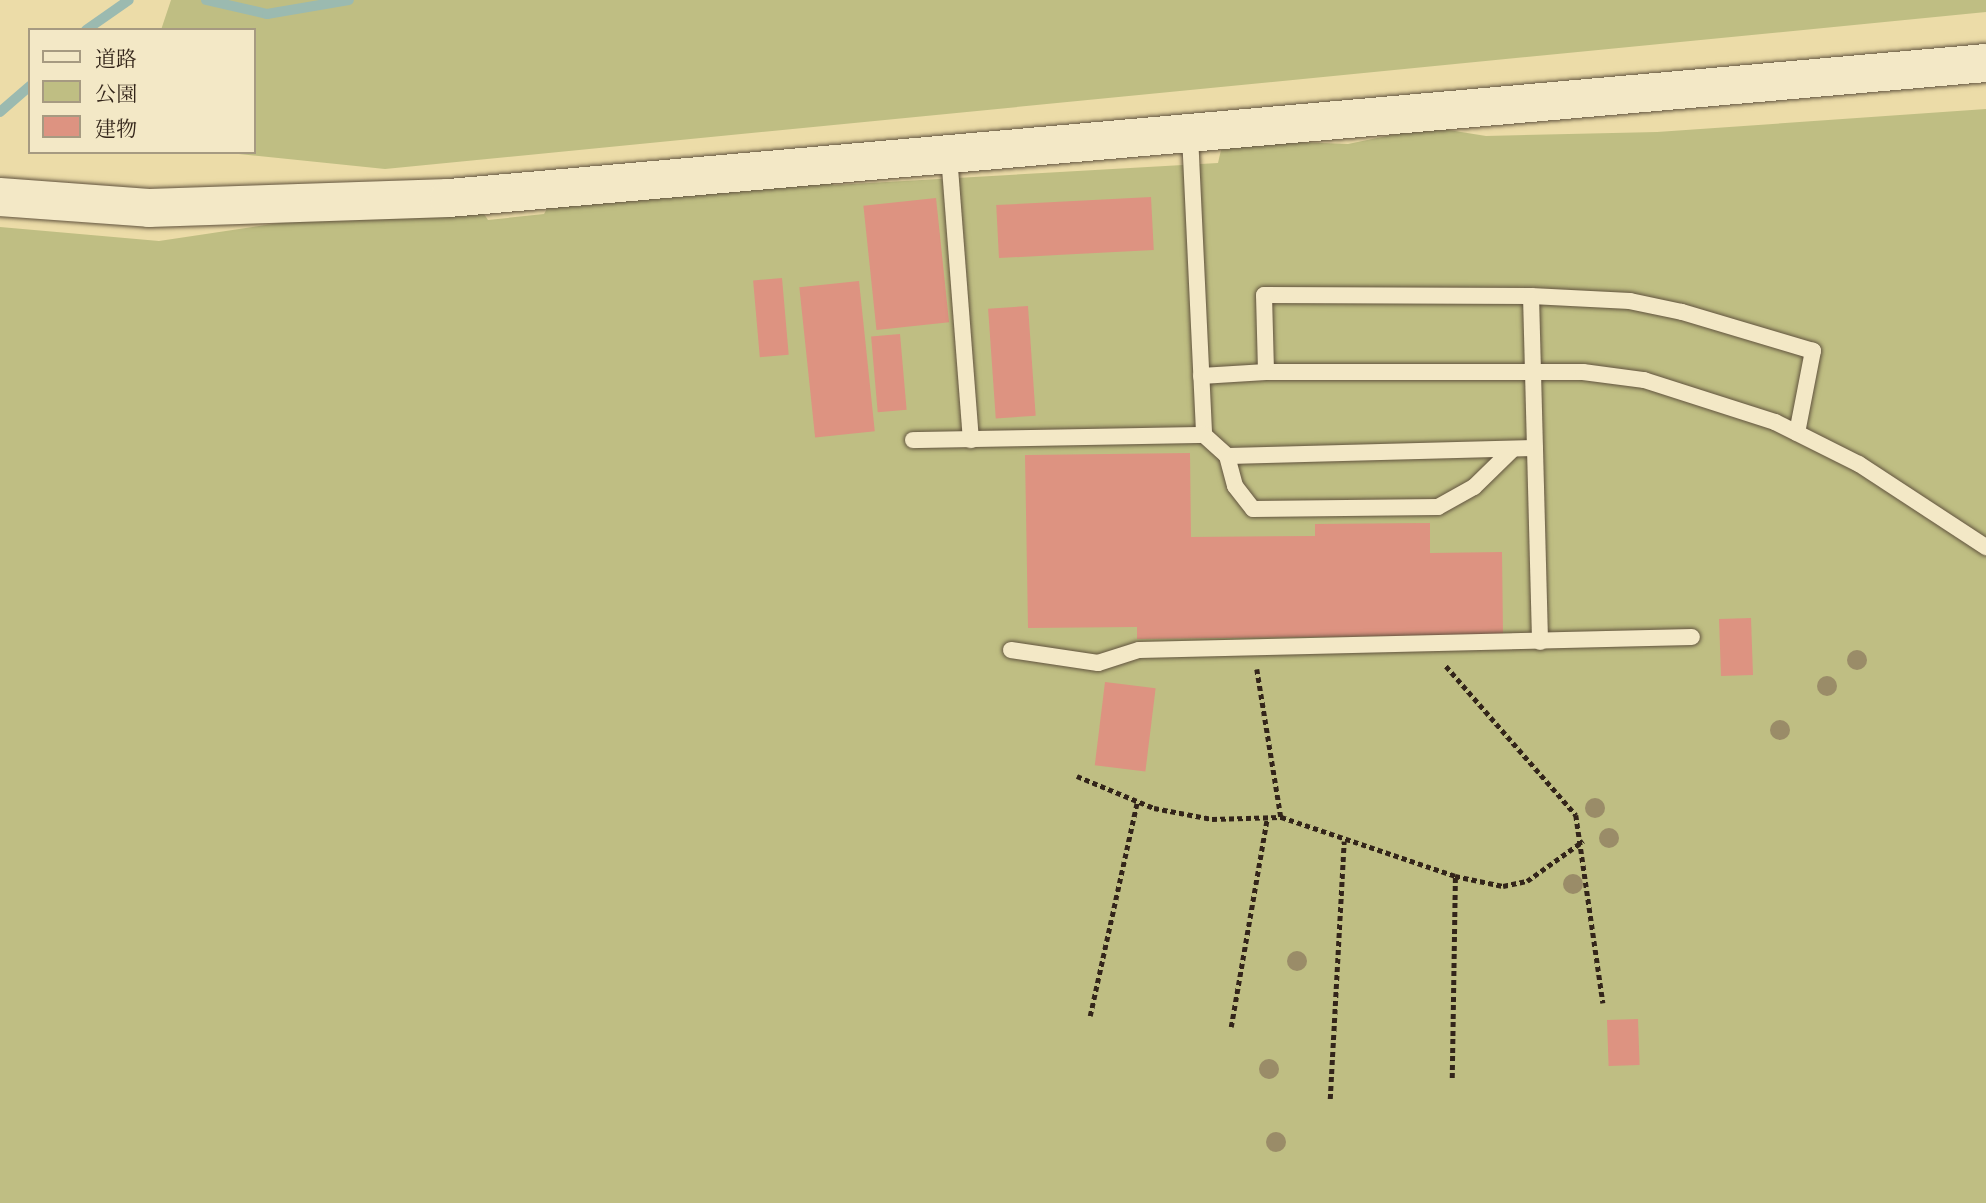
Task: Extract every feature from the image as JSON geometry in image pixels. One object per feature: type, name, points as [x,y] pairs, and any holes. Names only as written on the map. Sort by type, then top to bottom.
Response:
[{"type":"street","points":[[0,197],[149,208],[449,198],[1986,63]]},
{"type":"lane","points":[[1190,135],[1205,435],[1227,456],[1239,494],[1253,509],[1425,507],[1475,487],[1513,449]]},
{"type":"lane","points":[[949,155],[971,440]]},
{"type":"lane","points":[[1266,372],[1264,295],[1531,296],[1629,301],[1813,351],[1797,433]]},
{"type":"lane","points":[[1531,296],[1540,642]]},
{"type":"lane","points":[[1201,376],[1266,372],[1532,372],[1644,380],[1797,433],[1859,464],[1986,547]]},
{"type":"lane","points":[[913,440],[1205,435]]},
{"type":"lane","points":[[1227,456],[1535,448]]},
{"type":"lane","points":[[1011,650],[1098,663],[1139,650],[1692,637]]},
{"type":"path","points":[[1427,645],[1576,815],[1583,841],[1602,1003]]},
{"type":"path","points":[[1253,648],[1282,817]]},
{"type":"path","points":[[1077,776],[1137,802],[1212,819],[1282,817],[1344,841],[1455,877],[1503,886],[1527,881],[1583,841]]},
{"type":"path","points":[[1090,1016],[1137,802]]},
{"type":"path","points":[[1230,1027],[1267,819]]},
{"type":"path","points":[[1330,1098],[1344,841]]},
{"type":"path","points":[[1452,1078],[1455,877]]},
{"type":"green space","points":[[171,0],[1986,0],[1986,12],[385,169],[239,154],[256,154],[256,28],[162,28]]},
{"type":"green space","points":[[1986,109],[1986,1203],[0,1203],[0,227],[159,241],[358,211],[480,208],[488,220],[544,214],[549,205],[824,178],[834,185],[1218,163],[1221,150],[1242,140],[1348,144],[1430,127],[1486,136],[1657,132]]},
{"type":"building","points":[[1151,197],[1154,250],[999,258],[996,205]]},
{"type":"building","points":[[936,198],[949,322],[876,330],[863,206]]},
{"type":"building","points":[[782,278],[789,355],[760,357],[753,281]]},
{"type":"building","points":[[859,281],[875,431],[815,437],[799,287]]},
{"type":"building","points":[[1028,306],[1036,416],[996,419],[988,309]]},
{"type":"building","points":[[900,334],[907,410],[878,412],[871,337]]},
{"type":"building","points":[[1190,453],[1191,537],[1315,536],[1315,524],[1430,523],[1430,553],[1502,552],[1503,635],[1137,639],[1137,627],[1028,628],[1025,455]]},
{"type":"building","points":[[1751,618],[1753,675],[1721,676],[1719,619]]},
{"type":"building","points":[[1105,682],[1156,688],[1145,772],[1095,765]]},
{"type":"building","points":[[1638,1019],[1640,1065],[1609,1066],[1607,1020]]},
{"type":"waterway","points":[[89,28],[129,0]]},
{"type":"waterway","points":[[206,0],[267,14],[349,0]]},
{"type":"waterway","points":[[0,112],[28,88]]}]
